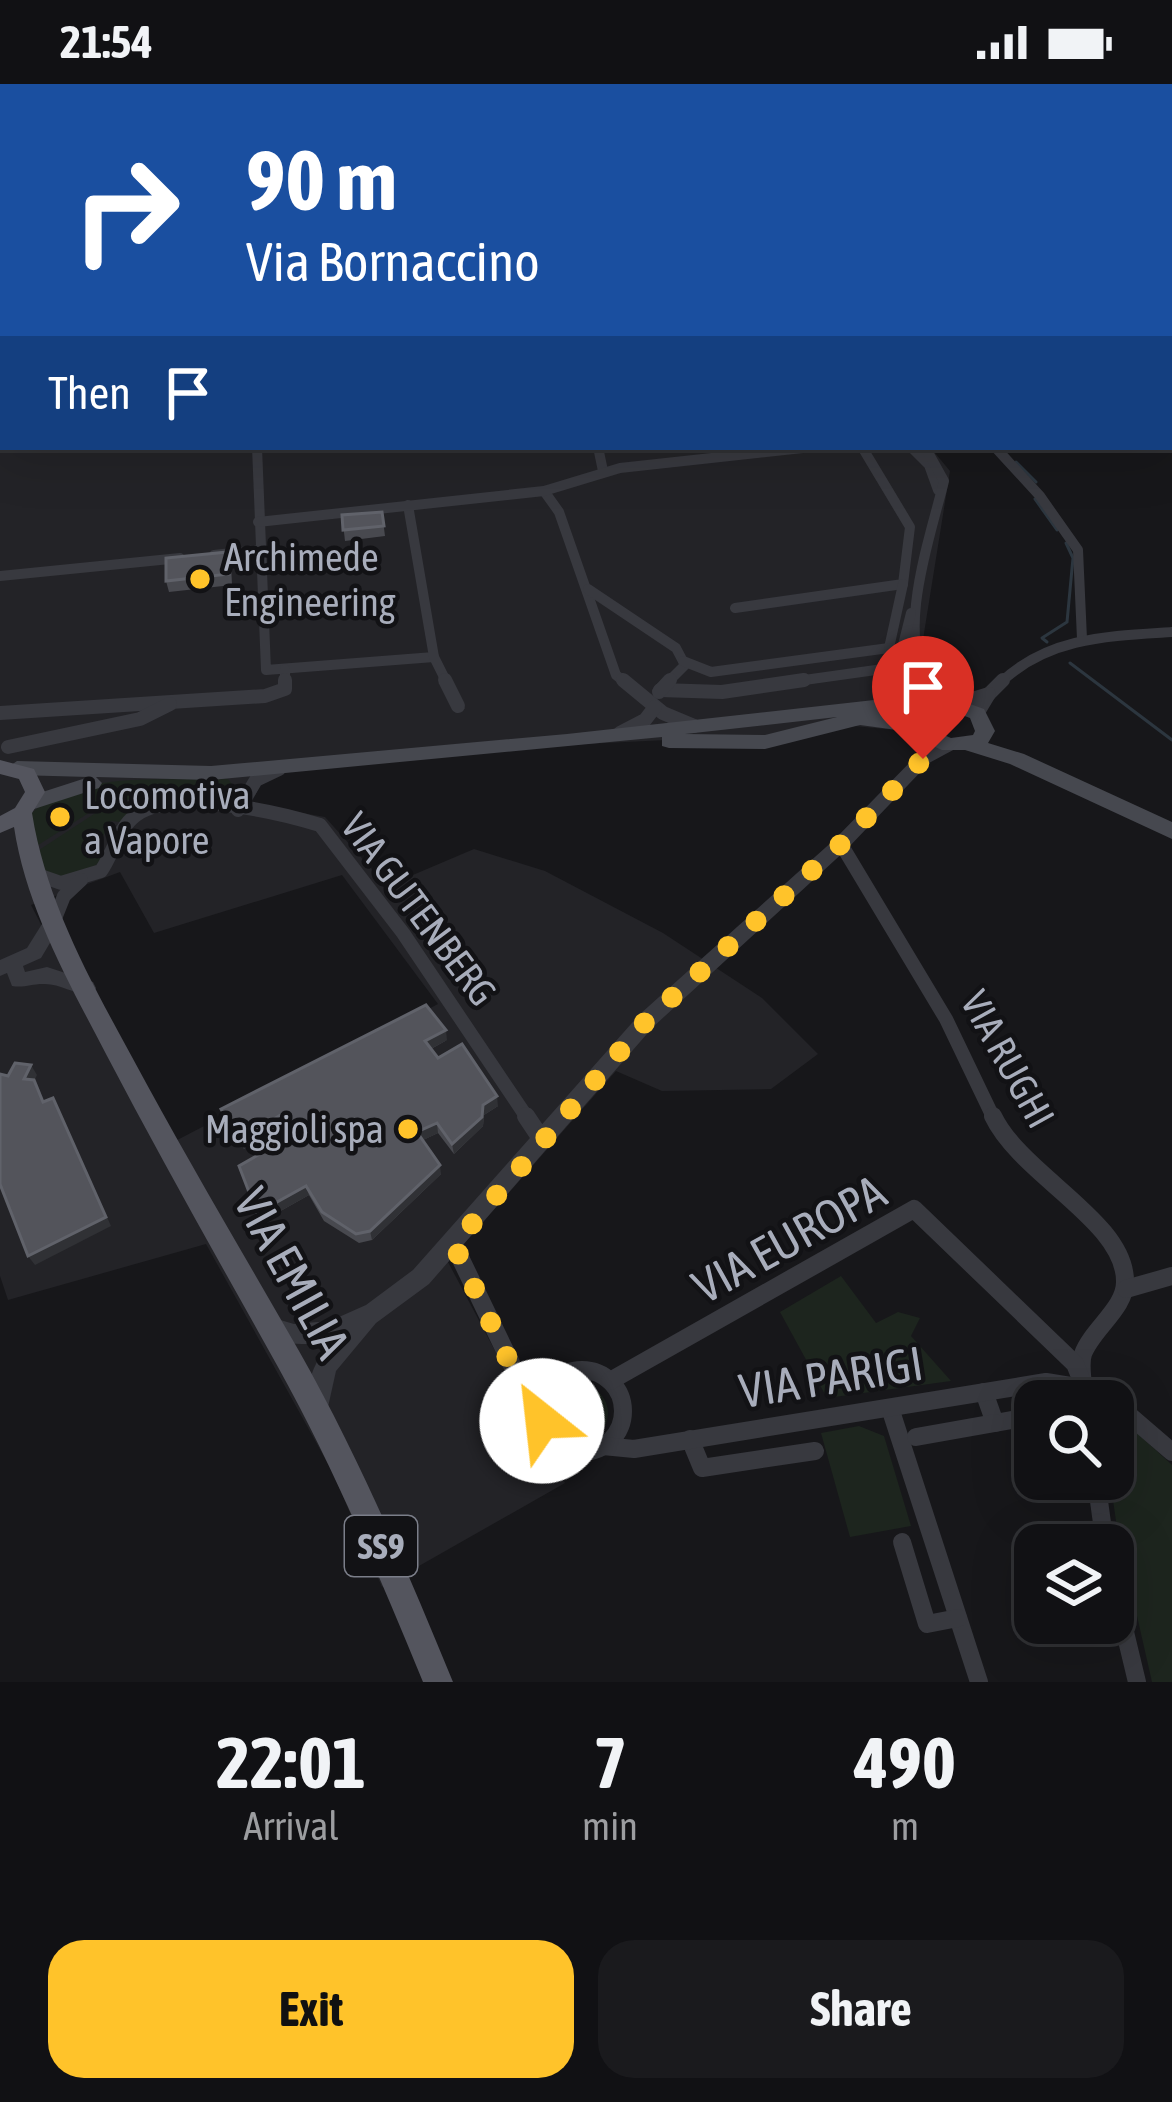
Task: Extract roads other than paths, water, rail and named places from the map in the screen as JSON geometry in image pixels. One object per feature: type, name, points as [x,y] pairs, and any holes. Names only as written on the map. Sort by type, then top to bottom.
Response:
[{"type":"main road","points":[[8,761],[149,774],[211,773],[949,701],[981,720],[1006,746],[1172,819]]},
{"type":"main road","points":[[901,708],[921,736],[1017,759],[1172,831]]},
{"type":"main road","points":[[567,741],[750,743],[838,720],[877,718],[901,708]]},
{"type":"main road","points":[[972,745],[983,737],[981,720]]},
{"type":"main road","name":"VIA EMILIA","points":[[8,761],[34,782],[26,808],[23,849],[54,920],[86,988],[318,1413],[438,1682]]},
{"type":"main road","points":[[23,849],[0,830],[26,808],[70,786],[149,774]]},
{"type":"street","points":[[1075,84],[1115,84]]},
{"type":"street","points":[[257,450],[266,670],[434,657]]},
{"type":"street","points":[[599,450],[603,471]]},
{"type":"street","points":[[258,522],[544,490],[603,471],[752,450]]},
{"type":"street","points":[[628,683],[658,695],[690,694],[890,668],[910,527],[864,450]]},
{"type":"street","points":[[914,450],[929,465],[938,490]]},
{"type":"street","points":[[927,450],[944,481],[938,490],[922,573],[914,654],[949,701],[988,694],[1031,655],[1082,639],[1172,632]]},
{"type":"street","points":[[998,450],[1040,496],[1078,550],[1082,639]]},
{"type":"street","points":[[544,490],[559,512],[612,666],[628,683],[658,695],[696,726]]},
{"type":"street","points":[[408,505],[434,657],[458,706]]},
{"type":"street","points":[[0,576],[259,550]]},
{"type":"street","points":[[901,708],[911,685],[903,638],[922,573]]},
{"type":"street","points":[[735,608],[903,584]]},
{"type":"street","points":[[588,589],[676,648],[683,661],[711,672],[890,648]]},
{"type":"street","points":[[620,733],[645,721],[683,661]]},
{"type":"street","points":[[789,662],[797,681]]},
{"type":"street","points":[[0,713],[277,693],[285,689],[285,669]]},
{"type":"street","points":[[981,720],[988,694]]},
{"type":"street","points":[[8,761],[140,719],[174,702]]},
{"type":"street","points":[[921,736],[923,759]]},
{"type":"street","points":[[318,1413],[326,1366],[374,1313],[454,1245],[646,1021],[841,844],[923,759],[949,745]]},
{"type":"street","points":[[241,802],[256,780],[285,767]]},
{"type":"street","points":[[211,773],[235,780],[241,802]]},
{"type":"street","name":"VIA GUTENBERG","points":[[54,920],[64,896],[80,880],[101,871],[128,823],[148,808],[241,802],[308,820],[328,832],[542,1140]]},
{"type":"street","name":"VIA RUGHI","points":[[841,844],[946,1019],[1002,1135],[1027,1165],[1115,1244],[1126,1264],[1126,1289]]},
{"type":"street","points":[[34,872],[49,883],[80,880]]},
{"type":"street","points":[[10,970],[34,953],[54,920]]},
{"type":"street","points":[[10,970],[47,975],[86,988]]},
{"type":"street","name":"VIA EUROPA","points":[[610,1382],[914,1210],[1075,1364],[1080,1380]]},
{"type":"street","points":[[454,1245],[519,1382],[541,1407]]},
{"type":"street","points":[[1085,1380],[1084,1351],[1126,1289],[1172,1276]]},
{"type":"street","points":[[270,1328],[316,1335],[374,1313]]},
{"type":"street","points":[[567,1373],[599,1373],[610,1382],[622,1406],[622,1420],[604,1446],[583,1452],[556,1443],[542,1421],[541,1407],[549,1387],[567,1373]]},
{"type":"street","name":"VIA PARIGI","points":[[604,1446],[634,1449],[1014,1387]]},
{"type":"street","name":"VIA PARIGI","points":[[984,1392],[994,1423]]},
{"type":"street","points":[[890,1408],[979,1682]]},
{"type":"street","points":[[1134,1415],[1172,1452]]},
{"type":"street","name":"VIA PARIGI","points":[[916,1437],[1014,1420]]},
{"type":"street","name":"VIA PARIGI","points":[[690,1439],[702,1468],[815,1450]]},
{"type":"street","points":[[902,1542],[927,1624],[958,1618]]},
{"type":"street","points":[[1128,1644],[1137,1682]]},
{"type":"waterway","points":[[1016,462],[1036,482]]},
{"type":"waterway","points":[[1035,499],[1057,530]]},
{"type":"waterway","points":[[1047,642],[1042,638],[1067,622],[1073,558],[1066,543]]},
{"type":"waterway","points":[[1070,663],[1172,740]]},
{"type":"place","name":"Archimede Engineering","points":[[200,579]]},
{"type":"place","name":"Locomotiva a Vapore","points":[[60,817]]},
{"type":"place","name":"Maggioli spa","points":[[408,1129]]}]
